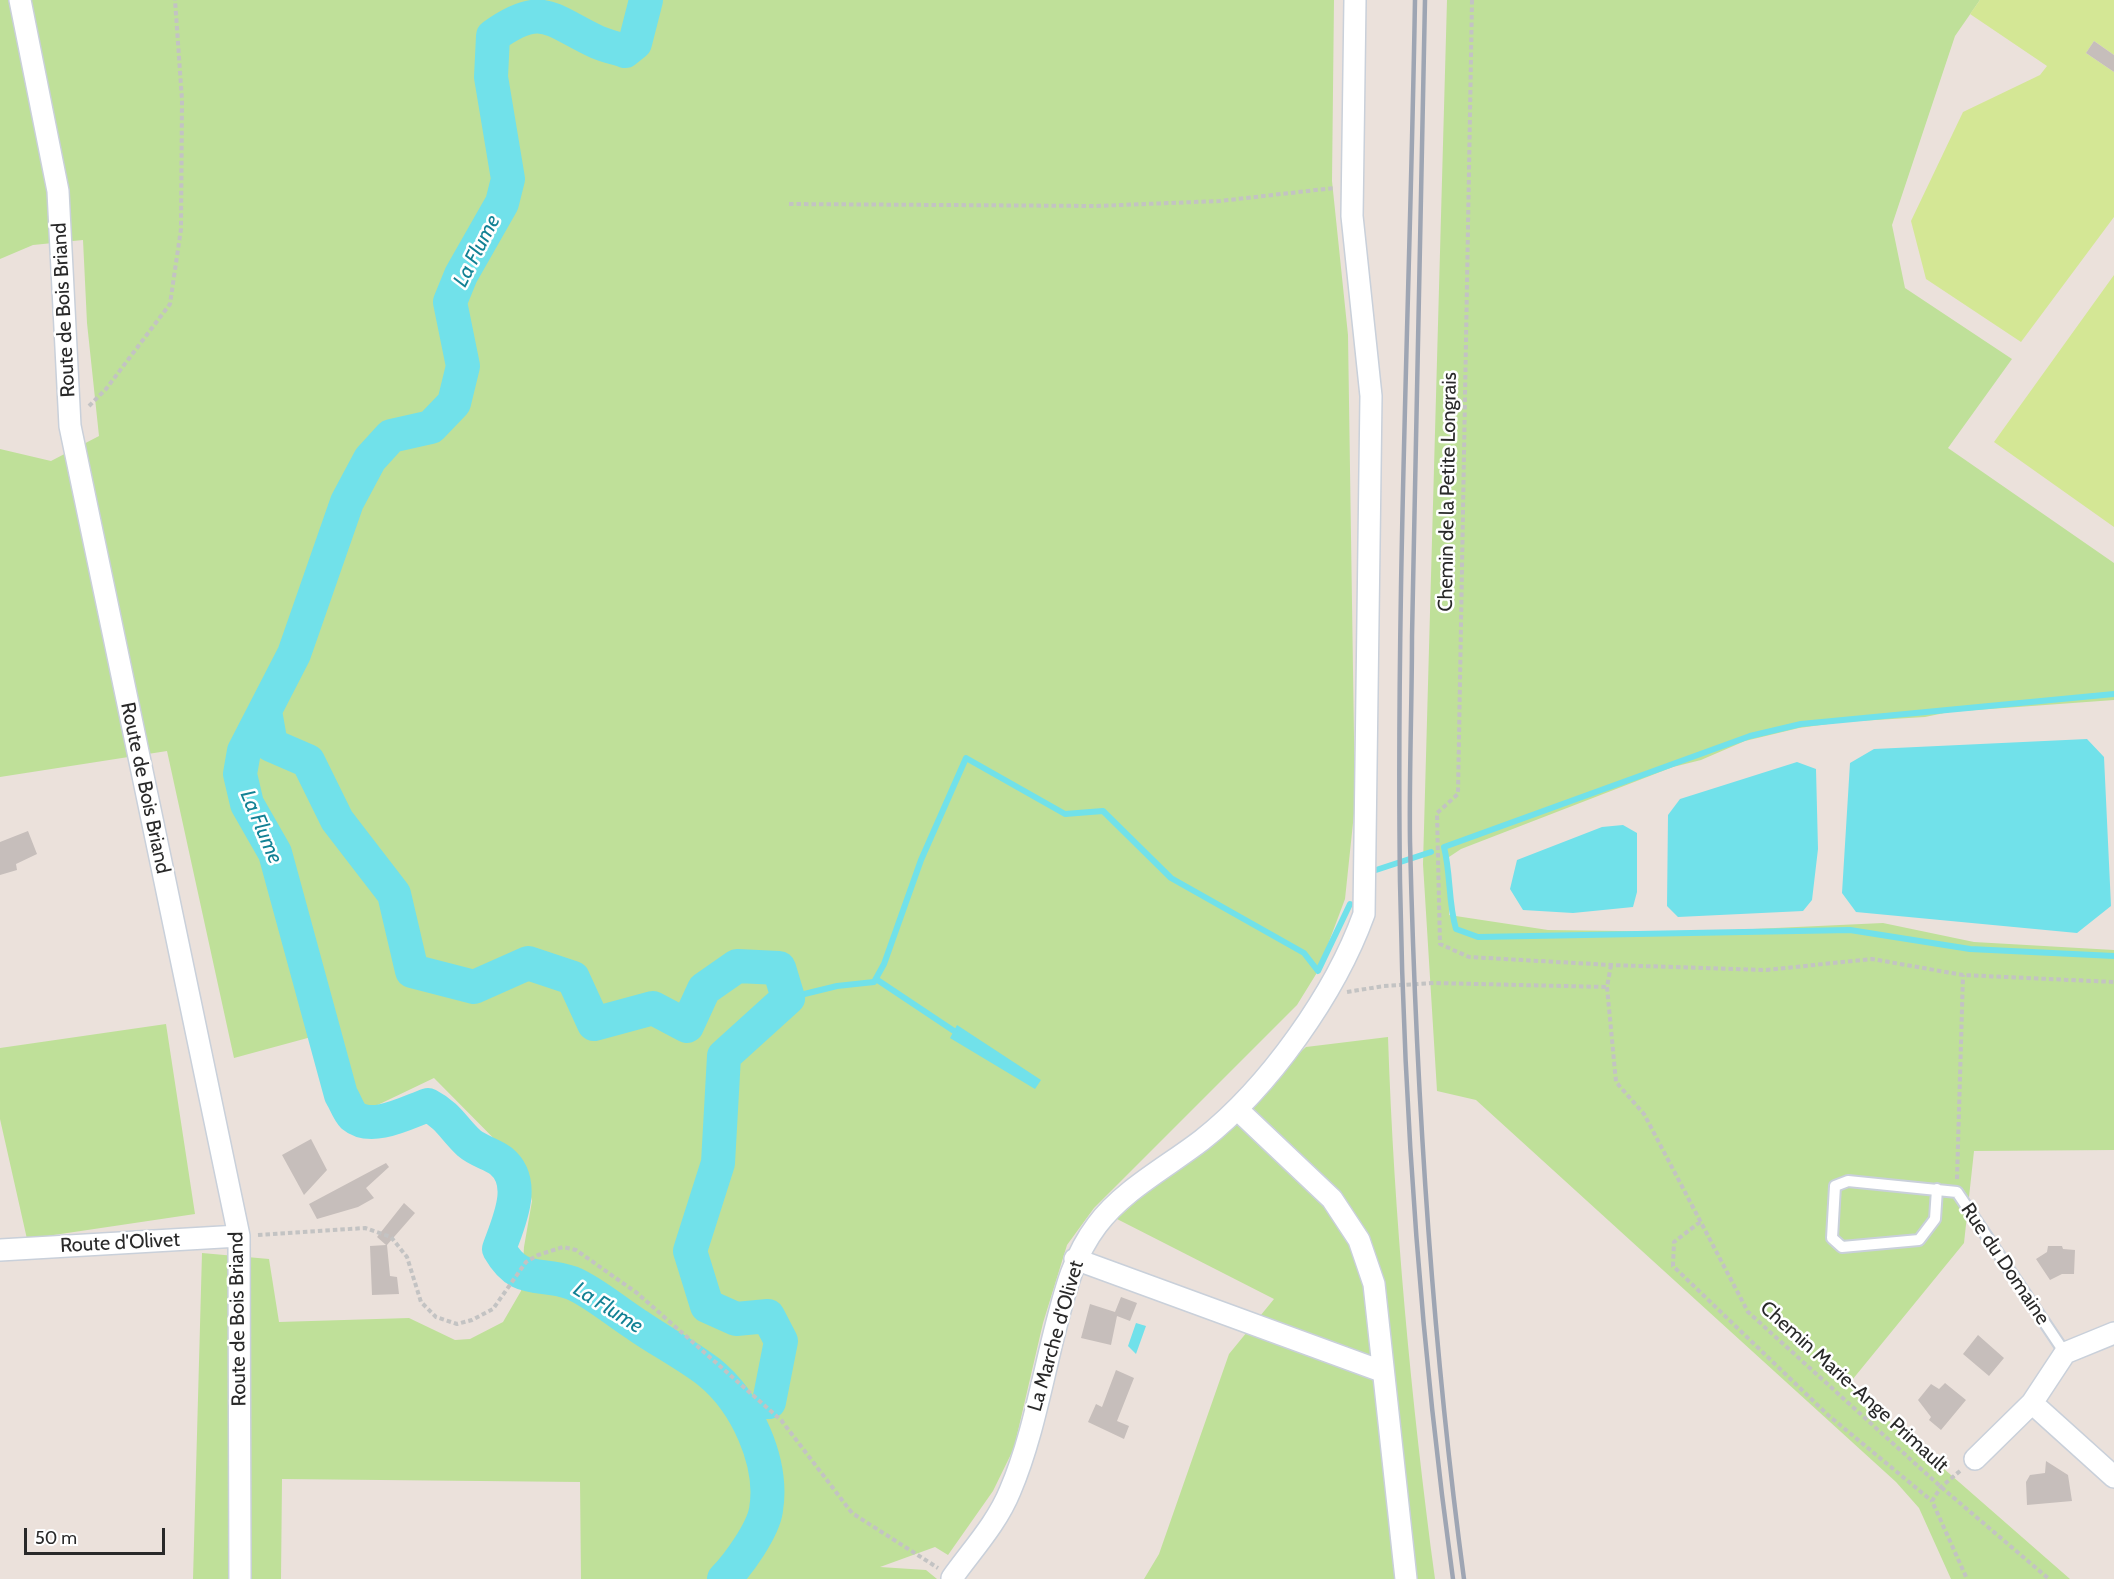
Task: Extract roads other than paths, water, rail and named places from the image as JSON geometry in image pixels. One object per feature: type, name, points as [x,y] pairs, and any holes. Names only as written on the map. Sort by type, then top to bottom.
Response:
[{"type":"street","name":"Route de Bois Briand","points":[[20,0],[58,191],[70,426],[239,1236],[240,1579]]},
{"type":"street","name":"La Marche d'Olivet","points":[[952,1578],[996,1518],[1010,1491],[1036,1406],[1075,1259],[1098,1224],[1128,1194],[1203,1139],[1237,1108],[1279,1059],[1327,992],[1351,951],[1364,914],[1371,396],[1352,216],[1354,0]]},
{"type":"street","points":[[1237,1108],[1332,1199],[1359,1239],[1374,1284],[1381,1371],[1406,1579]]},
{"type":"street","name":"Route d'Olivet","points":[[0,1250],[239,1236]]},
{"type":"street","points":[[1075,1259],[1381,1371]]},
{"type":"street","points":[[1975,1459],[2031,1403],[2065,1353],[2114,1333]]},
{"type":"street","points":[[2031,1403],[2114,1476]]},
{"type":"lane","name":"Rue du Domaine","points":[[1937,1189],[1935,1219],[1919,1240],[1842,1247],[1832,1238],[1833,1196],[1835,1186],[1840,1182],[1937,1189],[1957,1192],[2065,1353]]},
{"type":"water","points":[[2087,739],[2104,757],[2111,906],[2077,933],[1856,912],[1842,893],[1850,763],[1874,749]]},
{"type":"water","points":[[1797,762],[1816,769],[1818,849],[1812,900],[1803,911],[1678,917],[1667,906],[1668,815],[1680,799]]},
{"type":"water","points":[[1623,825],[1637,833],[1637,892],[1633,907],[1573,913],[1523,910],[1510,889],[1517,860],[1602,827]]},
{"type":"water","points":[[957,1025],[1041,1080],[1035,1089],[950,1038]]},
{"type":"water","points":[[1136,1323],[1146,1326],[1136,1354],[1128,1346]]},
{"type":"waterway","name":"La Flume","points":[[646,0],[635,43],[625,51],[597,42],[557,21],[546,18],[524,19],[493,36],[491,77],[508,179],[502,203],[461,275],[450,302],[463,366],[454,403],[431,427],[391,436],[370,459],[347,502],[294,654],[244,751],[240,774],[247,804],[275,853],[341,1095],[351,1114],[370,1122],[390,1119],[428,1105],[441,1113],[469,1143],[501,1161],[509,1170],[515,1192],[514,1204],[499,1249],[507,1261],[523,1273],[560,1280],[580,1287],[709,1372],[735,1399],[754,1434],[761,1453],[766,1472],[766,1510],[749,1547],[724,1579]]},
{"type":"waterway","points":[[2114,694],[1801,724],[1750,736],[1444,847],[1456,929],[1478,937],[1850,930],[1970,949],[2114,956]]},
{"type":"waterway","points":[[265,711],[271,745],[308,761],[337,820],[394,894],[412,971],[474,987],[528,963],[573,978],[594,1024],[653,1008],[687,1026],[704,989],[737,966],[779,968],[788,998],[724,1056],[718,1163],[690,1251],[707,1306],[736,1319],[768,1316],[781,1341],[769,1402]]},
{"type":"waterway","points":[[788,998],[837,986],[874,982],[884,964],[921,860],[966,758],[1065,814],[1103,811],[1171,878],[1304,953],[1318,971],[1350,904]]},
{"type":"waterway","points":[[1376,870],[1431,852]]},
{"type":"waterway","points":[[876,979],[954,1031]]},
{"type":"railway","points":[[1415,0],[1400,662],[1402,969],[1410,1144],[1423,1318],[1453,1579]]},
{"type":"railway","points":[[1425,0],[1413,556],[1410,842],[1416,1027],[1427,1211],[1442,1395],[1464,1579]]}]
